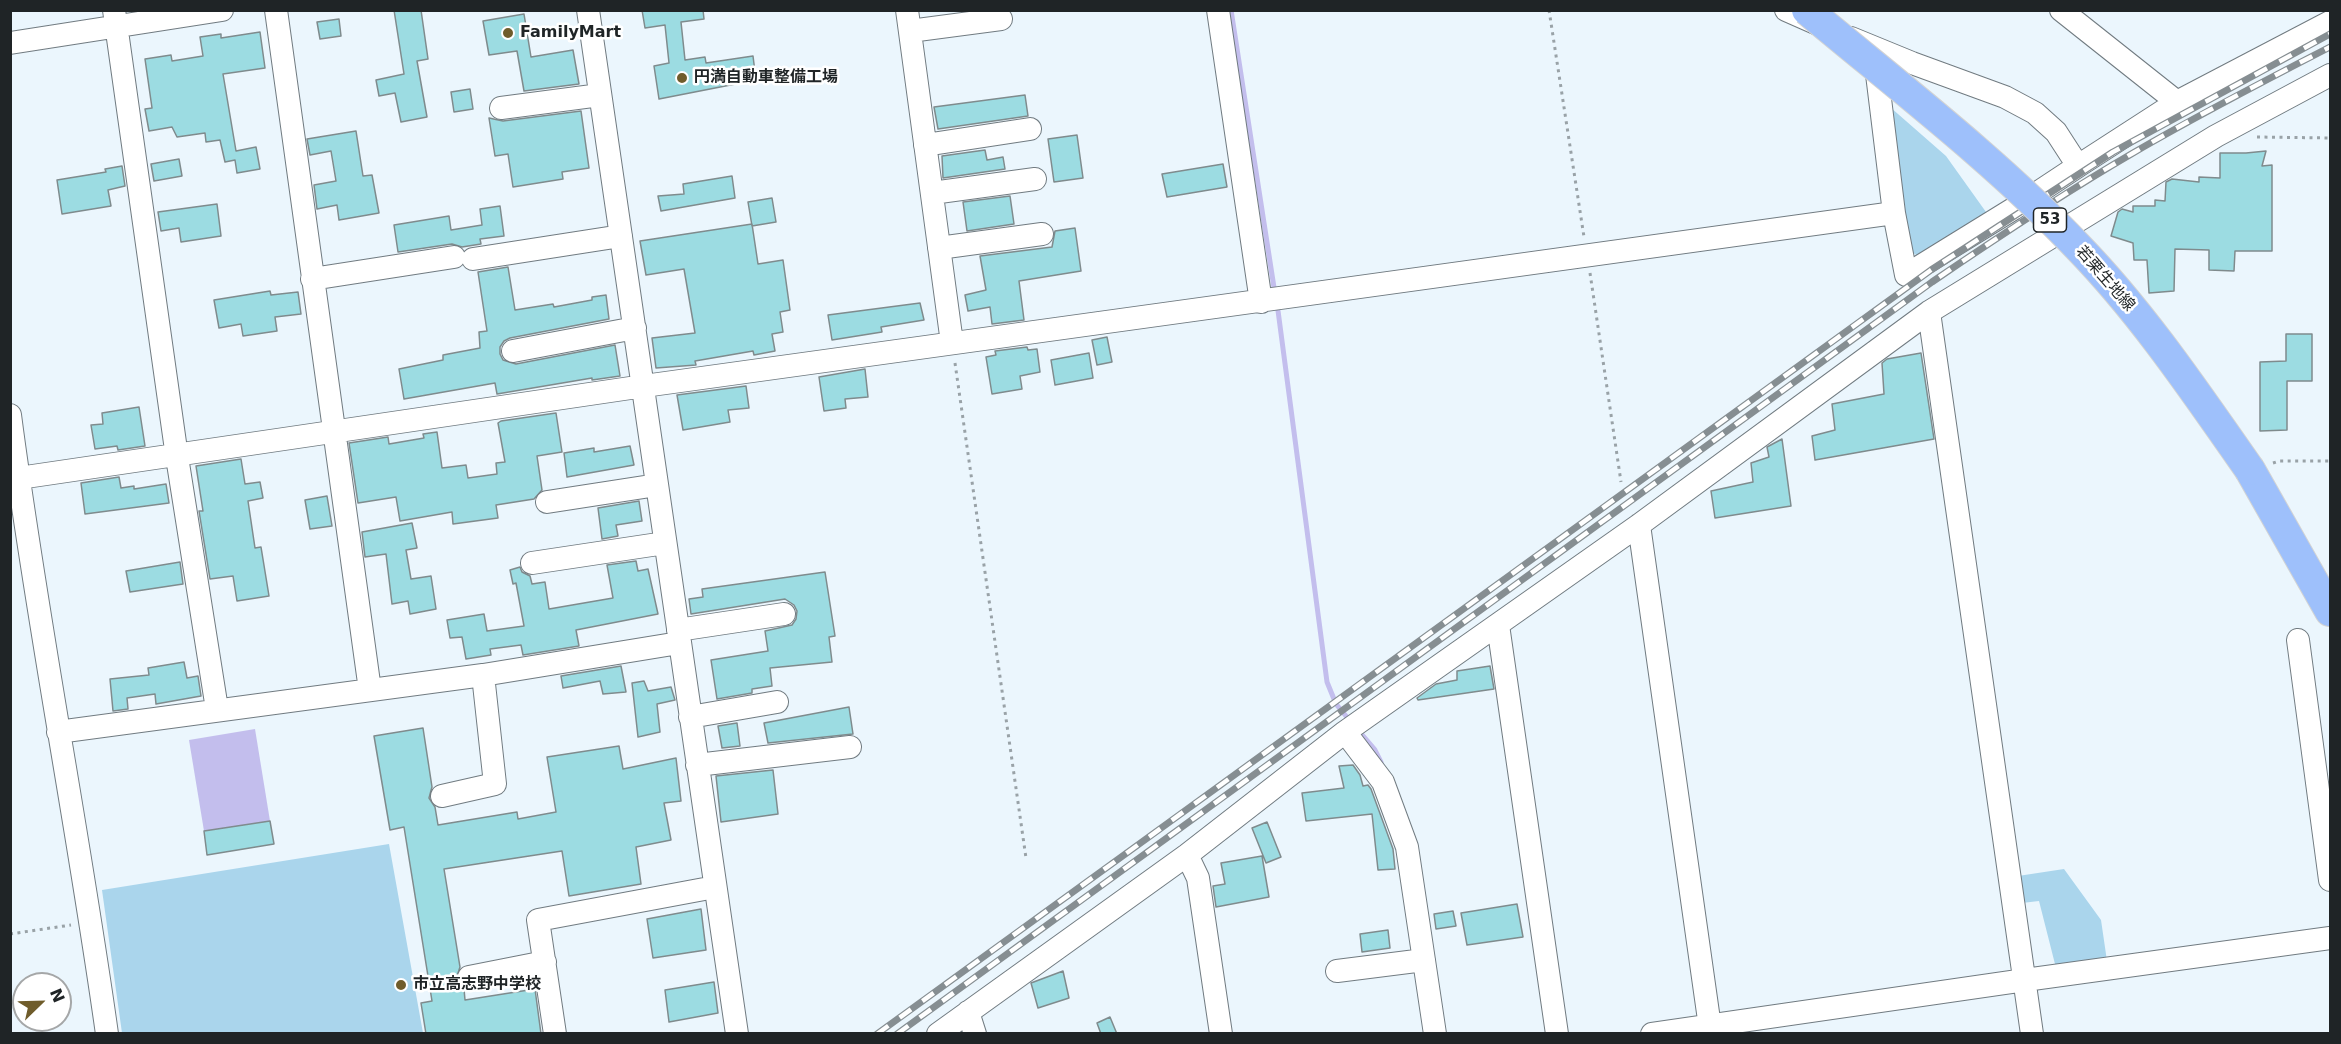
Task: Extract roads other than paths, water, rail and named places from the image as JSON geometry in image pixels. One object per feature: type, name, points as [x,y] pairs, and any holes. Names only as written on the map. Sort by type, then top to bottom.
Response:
[{"type":"main road","name":"若栗生地線","points":[[1807,10],[1990,162],[2078,247],[2165,349],[2250,470],[2331,611]]},
{"type":"street","points":[[10,43],[115,19],[222,10]]},
{"type":"street","points":[[276,10],[370,690]]},
{"type":"street","points":[[588,10],[737,1034]]},
{"type":"street","points":[[1218,10],[1261,302]]},
{"type":"street","points":[[1786,10],[1874,48],[2005,97],[2035,113],[2056,132],[2078,166]]},
{"type":"street","points":[[2061,10],[2177,102]]},
{"type":"street","points":[[115,19],[177,457],[217,709]]},
{"type":"street","points":[[952,343],[908,21],[1001,19]]},
{"type":"street","points":[[1874,48],[1894,213],[1906,275],[2013,209],[2177,102],[2331,22]]},
{"type":"street","points":[[938,1034],[1187,855],[1345,732],[1639,525],[1929,312],[2216,136],[2331,75]]},
{"type":"street","points":[[501,108],[600,95]]},
{"type":"street","points":[[925,145],[1030,129]]},
{"type":"street","points":[[932,193],[1035,179]]},
{"type":"street","points":[[19,478],[177,457],[644,386],[1894,213]]},
{"type":"street","points":[[939,248],[1042,234]]},
{"type":"street","points":[[312,279],[621,236]]},
{"type":"street","points":[[1929,312],[2032,1034]]},
{"type":"street","points":[[513,351],[635,328]]},
{"type":"street","points":[[10,414],[58,732],[92,922],[107,1034]]},
{"type":"street","points":[[547,502],[657,484]]},
{"type":"street","points":[[1639,525],[1711,1029]]},
{"type":"street","points":[[532,563],[665,543]]},
{"type":"street","points":[[58,732],[483,675],[784,614]]},
{"type":"street","points":[[1498,625],[1557,1034]]},
{"type":"street","points":[[2298,640],[2331,880]]},
{"type":"street","points":[[442,796],[495,784],[483,675]]},
{"type":"street","points":[[690,717],[777,702]]},
{"type":"street","points":[[1345,732],[1383,782],[1407,847],[1435,1034]]},
{"type":"street","points":[[697,765],[850,747]]},
{"type":"street","points":[[1187,855],[1198,878],[1221,1034]]},
{"type":"street","points":[[555,1034],[538,920],[715,887]]},
{"type":"street","points":[[1652,1034],[1711,1029],[2025,980],[2331,938]]},
{"type":"street","points":[[1337,971],[1424,960]]},
{"type":"street","points":[[469,977],[545,962]]},
{"type":"street","points":[[968,1012],[975,1034]]},
{"type":"waterway","points":[[1231,10],[1275,294]]},
{"type":"waterway","points":[[1277,303],[1327,682],[1336,704],[1351,722]]},
{"type":"waterway","points":[[1357,729],[1375,750],[1381,762]]},
{"type":"railway","points":[[877,1034],[1931,270],[2113,152],[2330,34]]},
{"type":"railway","points":[[897,1034],[1932,282],[2107,168],[2206,112],[2330,47]]},
{"type":"place","name":"FamilyMart","points":[[508,33]]},
{"type":"place","name":"円満自動車整備工場","points":[[682,78]]},
{"type":"place","name":"市立高志野中学校","points":[[401,985]]}]
